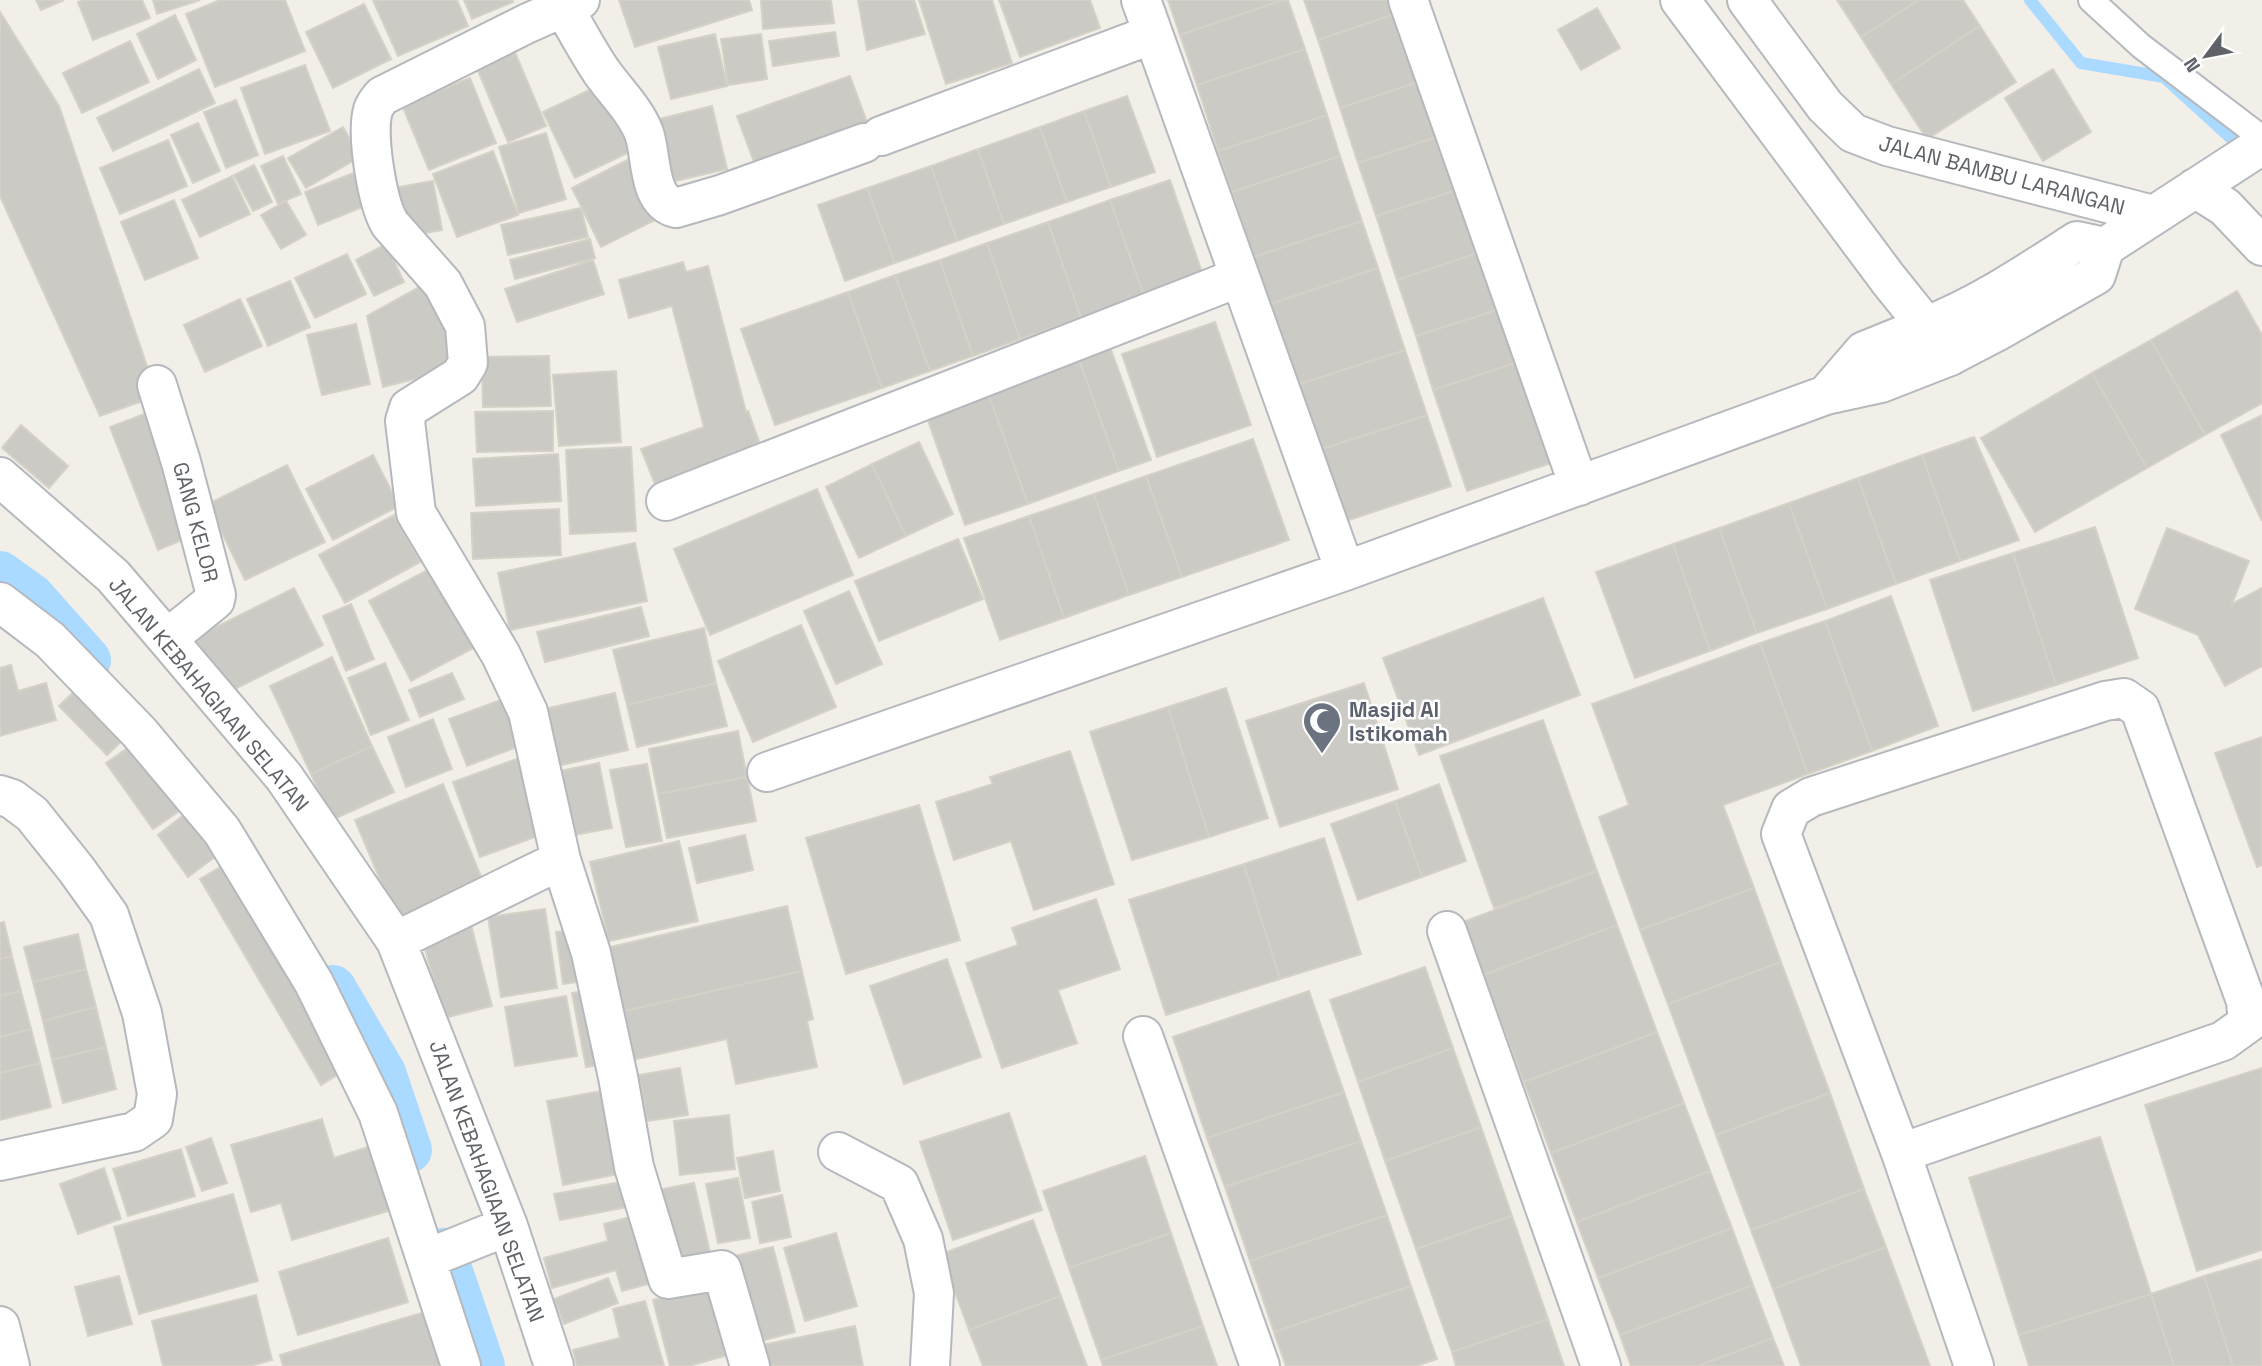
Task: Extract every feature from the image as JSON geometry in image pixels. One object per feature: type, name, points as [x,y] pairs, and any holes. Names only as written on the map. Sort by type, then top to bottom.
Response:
[{"type":"street","points":[[1408,0],[1578,486]]},
{"type":"street","points":[[1680,0],[1888,279],[1950,356]]},
{"type":"street","name":"JALAN BAMBU LARANGAN","points":[[1748,0],[1825,106],[1853,133],[1887,146],[2153,215]]},
{"type":"street","points":[[750,1366],[722,1269],[668,1279],[634,1167],[591,953],[561,860],[528,712],[501,655],[416,513],[405,421],[409,408],[460,376],[468,363],[464,326],[443,284],[383,213],[372,160],[372,113],[375,104],[382,96],[524,11],[571,3],[600,69],[645,135],[658,194],[670,206],[676,208],[720,195],[872,139],[1147,17],[1345,571]]},
{"type":"street","name":"JALAN BAMBU LARANGAN","points":[[766,772],[1345,571],[1826,395],[1881,383],[1950,356],[2096,275],[2105,247],[2258,145]]},
{"type":"street","points":[[2202,183],[2262,246]]},
{"type":"street","name":"JALAN BAMBU LARANGAN","points":[[1826,395],[1864,351],[1956,314],[2077,241],[2105,247]]},
{"type":"street","points":[[666,501],[1240,277]]},
{"type":"street","name":"GANG KELOR","points":[[157,385],[181,462],[216,596],[215,600],[167,639]]},
{"type":"street","name":"JALAN KEBAHAGIAAN SELATAN","points":[[0,477],[113,576],[167,639],[284,777],[396,941],[554,1366]]},
{"type":"street","points":[[0,602],[50,640],[139,732],[222,831],[314,983],[378,1113],[430,1257],[461,1366]]},
{"type":"street","points":[[1901,1153],[2223,1041],[2248,1024],[2246,1001],[2140,709],[2124,698],[2105,701],[1811,797],[1791,809],[1781,834],[1901,1153],[1974,1366]]},
{"type":"street","points":[[0,795],[12,799],[32,814],[110,915],[142,1013],[157,1094],[153,1119],[134,1132],[0,1161]]},
{"type":"street","points":[[396,941],[561,860]]},
{"type":"street","points":[[1447,931],[1601,1366]]},
{"type":"street","points":[[1143,1036],[1260,1366]]},
{"type":"street","points":[[838,1152],[899,1184],[923,1239],[934,1293],[930,1366]]},
{"type":"street","points":[[430,1257],[502,1228]]},
{"type":"street","points":[[0,1326],[10,1366]]},
{"type":"lane","points":[[2091,0],[2258,145]]},
{"type":"building","points":[[36,0],[64,0],[41,10]]},
{"type":"building","points":[[142,0],[150,18],[93,40],[78,2]]},
{"type":"building","points":[[153,0],[200,0],[157,14]]},
{"type":"building","points":[[220,0],[285,0],[305,51],[215,87],[186,14]]},
{"type":"building","points":[[373,0],[457,0],[468,26],[398,56]]},
{"type":"building","points":[[464,0],[512,0],[513,2],[472,19]]},
{"type":"building","points":[[619,0],[749,0],[752,10],[635,47]]},
{"type":"building","points":[[761,0],[831,0],[834,23],[763,29]]},
{"type":"building","points":[[858,0],[914,0],[925,34],[867,50]]},
{"type":"building","points":[[919,0],[992,0],[1012,63],[946,84]]},
{"type":"building","points":[[999,0],[1090,0],[1100,28],[1020,57]]},
{"type":"building","points":[[1168,0],[1283,0],[1180,35]]},
{"type":"building","points":[[1288,0],[1305,49],[1197,85],[1180,35]]},
{"type":"building","points":[[1304,0],[1398,0],[1401,12],[1318,40]]},
{"type":"building","points":[[1837,0],[1919,0],[1861,37]]},
{"type":"building","points":[[1919,0],[1963,0],[1980,26],[1891,84],[1861,37]]},
{"type":"building","points":[[364,4],[391,59],[333,88],[306,32]]},
{"type":"building","points":[[1597,8],[1620,48],[1581,70],[1558,30]]},
{"type":"building","points":[[0,12],[59,106],[157,396],[100,416],[0,196]]},
{"type":"building","points":[[1401,12],[1424,80],[1340,108],[1318,40]]},
{"type":"building","points":[[175,15],[196,60],[158,79],[137,34]]},
{"type":"building","points":[[1980,26],[2016,82],[1927,139],[1891,84]]},
{"type":"building","points":[[835,32],[839,56],[773,66],[769,41]]},
{"type":"building","points":[[715,34],[727,86],[671,99],[658,47]]},
{"type":"building","points":[[761,34],[767,79],[728,85],[721,39]]},
{"type":"building","points":[[130,41],[149,82],[82,113],[63,73]]},
{"type":"building","points":[[1305,49],[1327,115],[1218,151],[1197,85]]},
{"type":"building","points":[[514,50],[546,126],[508,142],[476,66]]},
{"type":"building","points":[[305,65],[330,131],[265,154],[241,88]]},
{"type":"building","points":[[199,69],[215,103],[113,151],[97,118]]},
{"type":"building","points":[[2053,69],[2091,132],[2043,161],[2005,98]]},
{"type":"building","points":[[850,76],[871,133],[758,173],[737,116]]},
{"type":"building","points":[[470,78],[496,143],[429,170],[402,105]]},
{"type":"building","points":[[1424,80],[1442,135],[1358,163],[1340,108]]},
{"type":"building","points":[[606,82],[638,148],[575,178],[543,112]]},
{"type":"building","points":[[1127,96],[1155,172],[1111,187],[1084,111]]},
{"type":"building","points":[[236,100],[258,155],[226,168],[204,112]]},
{"type":"building","points":[[712,106],[727,169],[666,183],[651,121]]},
{"type":"building","points":[[1084,111],[1111,187],[1067,202],[1040,127]]},
{"type":"building","points":[[1327,115],[1340,156],[1232,192],[1218,151]]},
{"type":"building","points":[[198,123],[220,171],[193,183],[171,135]]},
{"type":"building","points":[[343,127],[360,157],[306,188],[288,158]]},
{"type":"building","points":[[1040,127],[1067,202],[1004,224],[978,149]]},
{"type":"building","points":[[546,133],[566,199],[519,213],[499,147]]},
{"type":"building","points":[[1442,135],[1460,189],[1376,216],[1358,163]]},
{"type":"building","points":[[168,140],[187,186],[120,214],[100,168]]},
{"type":"building","points":[[978,149],[1004,224],[957,241],[931,166]]},
{"type":"building","points":[[493,151],[518,215],[457,237],[433,174]]},
{"type":"building","points":[[283,156],[301,194],[278,204],[261,166]]},
{"type":"building","points":[[1340,156],[1362,221],[1254,257],[1232,192]]},
{"type":"building","points":[[629,159],[659,218],[601,247],[572,188]]},
{"type":"building","points":[[254,165],[272,202],[253,211],[234,175]]},
{"type":"building","points":[[931,166],[957,241],[895,263],[867,188]]},
{"type":"building","points":[[356,172],[370,204],[318,225],[305,192]]},
{"type":"building","points":[[232,176],[250,214],[200,237],[182,200]]},
{"type":"building","points":[[1170,180],[1203,275],[1144,296],[1110,200]]},
{"type":"building","points":[[433,181],[442,230],[408,236],[399,187]]},
{"type":"building","points":[[867,188],[895,263],[845,281],[818,205]]},
{"type":"building","points":[[1460,189],[1481,252],[1397,280],[1376,216]]},
{"type":"building","points":[[174,200],[198,258],[145,280],[121,222]]},
{"type":"building","points":[[1110,200],[1144,296],[1081,318],[1048,222]]},
{"type":"building","points":[[286,201],[306,235],[281,249],[261,215]]},
{"type":"building","points":[[581,208],[588,237],[508,255],[501,225]]},
{"type":"building","points":[[1362,221],[1378,268],[1270,304],[1254,257]]},
{"type":"building","points":[[1048,222],[1081,318],[1020,339],[987,243]]},
{"type":"building","points":[[590,239],[595,258],[515,279],[510,260]]},
{"type":"building","points":[[987,243],[1020,339],[973,356],[940,260]]},
{"type":"building","points":[[386,244],[404,282],[374,296],[356,260]]},
{"type":"building","points":[[1481,252],[1500,309],[1416,336],[1397,280]]},
{"type":"building","points":[[347,254],[366,294],[315,318],[295,278]]},
{"type":"building","points":[[593,260],[604,294],[517,322],[505,289]]},
{"type":"building","points":[[940,260],[973,356],[930,371],[895,275]]},
{"type":"building","points":[[683,262],[686,272],[708,266],[746,412],[748,411],[761,447],[655,484],[641,449],[704,427],[672,306],[629,318],[619,280]]},
{"type":"building","points":[[1378,268],[1405,350],[1297,385],[1270,304]]},
{"type":"building","points":[[895,275],[930,371],[882,388],[848,292]]},
{"type":"building","points":[[432,280],[461,367],[383,387],[367,316]]},
{"type":"building","points":[[290,281],[310,327],[268,346],[247,299]]},
{"type":"building","points":[[2237,291],[2262,335],[2262,403],[2205,435],[2151,340]]},
{"type":"building","points":[[848,292],[882,388],[775,425],[741,329]]},
{"type":"building","points":[[240,299],[262,346],[205,372],[184,325]]},
{"type":"building","points":[[1500,309],[1518,362],[1433,390],[1416,336]]},
{"type":"building","points":[[1215,322],[1251,425],[1157,457],[1122,354]]},
{"type":"building","points":[[356,324],[370,384],[322,395],[307,335]]},
{"type":"building","points":[[2151,340],[2205,435],[2147,468],[2092,373]]},
{"type":"building","points":[[1110,347],[1151,460],[1119,471],[1078,357]]},
{"type":"building","points":[[1405,350],[1427,415],[1319,450],[1297,385]]},
{"type":"building","points":[[549,356],[551,406],[483,407],[482,357]]},
{"type":"building","points":[[1078,357],[1119,471],[1028,504],[987,390]]},
{"type":"building","points":[[1518,362],[1551,463],[1467,491],[1433,390]]},
{"type":"building","points":[[616,371],[621,442],[559,446],[553,375]]},
{"type":"building","points":[[2092,373],[2147,468],[2035,532],[1981,438]]},
{"type":"building","points":[[987,390],[1028,504],[965,525],[925,412]]},
{"type":"building","points":[[553,411],[553,451],[477,452],[475,412]]},
{"type":"building","points":[[147,413],[194,535],[158,550],[110,427]]},
{"type":"building","points":[[1427,415],[1451,486],[1343,522],[1319,450]]},
{"type":"building","points":[[2262,415],[2262,521],[2221,435]]},
{"type":"building","points":[[21,425],[68,466],[49,488],[2,448]]},
{"type":"building","points":[[1974,437],[2019,540],[1960,561],[1922,455]]},
{"type":"building","points":[[1253,439],[1289,540],[1182,577],[1146,476]]},
{"type":"building","points":[[919,442],[953,514],[906,536],[872,464]]},
{"type":"building","points":[[631,447],[636,531],[570,534],[566,450]]},
{"type":"building","points":[[558,454],[561,501],[476,506],[473,459]]},
{"type":"building","points":[[373,455],[399,506],[333,540],[306,489]]},
{"type":"building","points":[[1922,455],[1960,561],[1896,584],[1858,478]]},
{"type":"building","points":[[872,464],[906,536],[859,558],[826,487]]},
{"type":"building","points":[[287,465],[325,542],[245,580],[208,504]]},
{"type":"building","points":[[1146,476],[1182,577],[1129,595],[1094,494]]},
{"type":"building","points":[[1858,478],[1896,584],[1827,609],[1789,503]]},
{"type":"building","points":[[817,489],[853,575],[710,635],[674,549]]},
{"type":"building","points":[[1094,494],[1129,595],[1064,618],[1029,516]]},
{"type":"building","points":[[1789,503],[1827,609],[1757,633],[1719,528]]},
{"type":"building","points":[[559,509],[561,555],[473,559],[471,513]]},
{"type":"building","points":[[394,515],[420,562],[345,603],[319,555]]},
{"type":"building","points":[[1029,516],[1064,618],[1000,640],[964,538]]},
{"type":"building","points":[[2095,527],[2138,658],[2056,685],[2013,553]]},
{"type":"building","points":[[1719,528],[1757,633],[1710,651],[1673,544]]},
{"type":"building","points":[[2167,528],[2249,561],[2232,604],[2262,588],[2262,666],[2225,686],[2198,635],[2135,609]]},
{"type":"building","points":[[958,539],[983,599],[879,641],[855,581]]},
{"type":"building","points":[[635,543],[647,601],[510,630],[498,573]]},
{"type":"building","points":[[1673,544],[1710,651],[1635,678],[1596,572]]},
{"type":"building","points":[[2013,553],[2056,685],[1973,711],[1930,580]]},
{"type":"building","points":[[437,565],[479,645],[411,681],[369,601]]},
{"type":"building","points":[[294,588],[323,645],[221,696],[192,639]]},
{"type":"building","points":[[849,591],[882,664],[836,684],[804,611]]},
{"type":"building","points":[[1891,596],[1938,726],[1872,751],[1825,621]]},
{"type":"building","points":[[1543,598],[1580,695],[1419,755],[1383,658]]},
{"type":"building","points":[[351,604],[374,659],[346,671],[323,616]]},
{"type":"building","points":[[641,607],[649,636],[545,662],[537,632]]},
{"type":"building","points":[[1825,621],[1872,751],[1808,774],[1760,643]]},
{"type":"building","points":[[801,625],[836,707],[753,742],[718,661]]},
{"type":"building","points":[[704,628],[716,683],[627,705],[613,650]]},
{"type":"building","points":[[1760,643],[1808,774],[1723,805],[1754,888],[1640,930],[1599,817],[1629,805],[1592,704]]},
{"type":"building","points":[[332,657],[372,746],[311,774],[270,686]]},
{"type":"building","points":[[385,663],[409,720],[371,735],[348,678]]},
{"type":"building","points":[[11,665],[18,691],[46,683],[56,720],[0,736],[0,668]]},
{"type":"building","points":[[452,673],[464,699],[420,717],[409,690]]},
{"type":"building","points":[[716,683],[727,726],[637,747],[627,705]]},
{"type":"building","name":"Masjid Al Istikomah","points":[[1364,683],[1398,789],[1280,827],[1246,721]]},
{"type":"building","points":[[82,684],[129,734],[107,755],[59,706]]},
{"type":"building","points":[[1226,688],[1268,818],[1209,837],[1168,707]]},
{"type":"building","points":[[615,693],[628,750],[553,767],[540,710]]},
{"type":"building","points":[[506,698],[522,745],[467,766],[449,719]]},
{"type":"building","points":[[1168,707],[1209,837],[1132,860],[1090,732]]},
{"type":"building","points":[[433,719],[452,769],[406,787],[388,737]]},
{"type":"building","points":[[1543,720],[1597,871],[1494,908],[1440,756]]},
{"type":"building","points":[[738,731],[747,777],[658,794],[649,749]]},
{"type":"building","points":[[2262,737],[2262,865],[2257,867],[2215,753]]},
{"type":"building","points":[[141,739],[188,805],[153,829],[106,763]]},
{"type":"building","points":[[372,746],[394,792],[332,820],[311,774]]},
{"type":"building","points":[[1070,751],[1114,884],[1034,910],[1011,841],[954,860],[936,802],[993,784],[990,777]]},
{"type":"building","points":[[519,758],[546,833],[480,857],[453,782]]},
{"type":"building","points":[[599,763],[612,828],[563,837],[550,773]]},
{"type":"building","points":[[647,764],[662,841],[626,847],[610,770]]},
{"type":"building","points":[[747,777],[756,821],[667,838],[658,794]]},
{"type":"building","points":[[443,784],[484,884],[397,920],[355,820]]},
{"type":"building","points":[[1439,784],[1466,861],[1422,877],[1395,801]]},
{"type":"building","points":[[1395,801],[1422,877],[1358,900],[1331,824]]},
{"type":"building","points":[[919,805],[960,940],[846,974],[806,838]]},
{"type":"building","points":[[193,808],[224,850],[188,877],[158,835]]},
{"type":"building","points":[[745,835],[753,870],[697,883],[689,848]]},
{"type":"building","points":[[1324,838],[1361,954],[1280,979],[1244,864]]},
{"type":"building","points":[[679,841],[698,921],[609,941],[590,862]]},
{"type":"building","points":[[229,862],[350,1067],[321,1085],[200,879]]},
{"type":"building","points":[[1244,864],[1280,979],[1166,1015],[1129,900]]},
{"type":"building","points":[[1597,871],[1617,925],[1483,975],[1463,922]]},
{"type":"building","points":[[1754,888],[1781,962],[1668,1004],[1640,930]]},
{"type":"building","points":[[1096,899],[1120,969],[1058,990],[1077,1043],[1002,1068],[966,963],[1018,945],[1012,928]]},
{"type":"building","points":[[787,906],[802,971],[620,1012],[606,948]]},
{"type":"building","points":[[545,909],[557,988],[501,997],[488,917]]},
{"type":"building","points":[[470,921],[492,1006],[444,1018],[421,934]]},
{"type":"building","points":[[4,922],[12,956],[0,959],[0,923]]},
{"type":"building","points":[[1617,925],[1657,1032],[1524,1082],[1483,975]]},
{"type":"building","points":[[581,929],[588,981],[563,984],[556,932]]},
{"type":"building","points":[[78,934],[86,969],[33,982],[24,947]]},
{"type":"building","points":[[12,956],[21,991],[0,996],[0,959]]},
{"type":"building","points":[[947,959],[981,1057],[904,1084],[870,986]]},
{"type":"building","points":[[1781,962],[1830,1093],[1716,1135],[1668,1004]]},
{"type":"building","points":[[1425,967],[1453,1048],[1358,1082],[1330,1000]]},
{"type":"building","points":[[86,969],[96,1007],[43,1021],[33,982]]},
{"type":"building","points":[[802,971],[813,1019],[807,1021],[817,1067],[736,1084],[727,1039],[632,1060],[620,1012]]},
{"type":"building","points":[[596,989],[610,1063],[586,1067],[572,993]]},
{"type":"building","points":[[21,991],[31,1029],[0,1037],[0,996]]},
{"type":"building","points":[[1309,991],[1344,1092],[1207,1138],[1173,1037]]},
{"type":"building","points":[[566,996],[577,1056],[515,1066],[505,1007]]},
{"type":"building","points":[[96,1007],[106,1047],[52,1060],[43,1021]]},
{"type":"building","points":[[31,1029],[40,1063],[0,1073],[0,1037]]},
{"type":"building","points":[[1657,1032],[1684,1103],[1551,1153],[1524,1082]]},
{"type":"building","points":[[106,1047],[116,1089],[63,1103],[52,1060]]},
{"type":"building","points":[[1453,1048],[1481,1127],[1385,1161],[1358,1082]]},
{"type":"building","points":[[40,1063],[51,1107],[0,1120],[0,1073]]},
{"type":"building","points":[[680,1068],[688,1115],[647,1121],[639,1075]]},
{"type":"building","points":[[2262,1068],[2262,1250],[2197,1271],[2145,1105]]},
{"type":"building","points":[[608,1090],[623,1173],[563,1185],[547,1101]]},
{"type":"building","points":[[1344,1092],[1361,1141],[1225,1187],[1207,1138]]},
{"type":"building","points":[[1830,1093],[1864,1189],[1751,1230],[1716,1135]]},
{"type":"building","points":[[1684,1103],[1710,1171],[1577,1222],[1551,1153]]},
{"type":"building","points":[[1009,1113],[1042,1210],[953,1240],[920,1142]]},
{"type":"building","points":[[729,1115],[735,1169],[680,1175],[674,1121]]},
{"type":"building","points":[[322,1119],[334,1158],[371,1146],[391,1210],[292,1240],[281,1203],[251,1212],[231,1145]]},
{"type":"building","points":[[1481,1127],[1512,1216],[1416,1249],[1385,1161]]},
{"type":"building","points":[[2100,1137],[2151,1294],[2019,1335],[1969,1178]]},
{"type":"building","points":[[211,1138],[227,1183],[202,1191],[186,1147]]},
{"type":"building","points":[[1361,1141],[1387,1215],[1250,1261],[1225,1187]]},
{"type":"building","points":[[181,1149],[195,1196],[128,1216],[113,1169]]},
{"type":"building","points":[[773,1151],[780,1191],[745,1198],[737,1158]]},
{"type":"building","points":[[1145,1156],[1171,1233],[1069,1268],[1043,1191]]},
{"type":"building","points":[[104,1168],[121,1219],[78,1234],[60,1184]]},
{"type":"building","points":[[1710,1171],[1732,1228],[1598,1278],[1577,1222]]},
{"type":"building","points":[[738,1178],[750,1238],[718,1243],[706,1184]]},
{"type":"building","points":[[627,1181],[632,1206],[560,1220],[554,1194]]},
{"type":"building","points":[[694,1183],[712,1261],[675,1269],[658,1190]]},
{"type":"building","points":[[1864,1189],[1886,1247],[1773,1289],[1751,1230]]},
{"type":"building","points":[[233,1194],[258,1281],[139,1314],[114,1227]]},
{"type":"building","points":[[782,1195],[791,1237],[760,1243],[752,1202]]},
{"type":"building","points":[[641,1214],[659,1281],[622,1291],[616,1270],[552,1288],[544,1258],[608,1241],[604,1224]]},
{"type":"building","points":[[1387,1215],[1411,1286],[1274,1332],[1250,1261]]},
{"type":"building","points":[[1512,1216],[1548,1319],[1452,1352],[1416,1249]]},
{"type":"building","points":[[1033,1220],[1061,1296],[969,1330],[941,1254]]},
{"type":"building","points":[[1732,1228],[1753,1285],[1620,1335],[1598,1278]]},
{"type":"building","points":[[836,1233],[857,1306],[805,1321],[784,1248]]},
{"type":"building","points":[[1171,1233],[1203,1326],[1101,1360],[1069,1268]]},
{"type":"building","points":[[388,1238],[408,1302],[298,1335],[279,1272]]},
{"type":"building","points":[[773,1247],[795,1332],[749,1344],[726,1258]]},
{"type":"building","points":[[1886,1247],[1930,1366],[1801,1366],[1773,1289]]},
{"type":"building","points":[[2262,1259],[2262,1366],[2233,1366],[2204,1276]]},
{"type":"building","points":[[119,1276],[132,1324],[88,1336],[75,1287]]},
{"type":"building","points":[[2204,1276],[2233,1366],[2174,1366],[2151,1294]]},
{"type":"building","points":[[608,1278],[618,1303],[564,1324],[554,1299]]},
{"type":"building","points":[[721,1282],[739,1352],[689,1366],[670,1366],[653,1300]]},
{"type":"building","points":[[1753,1285],[1773,1338],[1698,1366],[1631,1366],[1620,1335]]},
{"type":"building","points":[[1411,1286],[1437,1359],[1416,1366],[1286,1366],[1274,1332]]},
{"type":"building","points":[[2151,1294],[2174,1366],[2029,1366],[2019,1335]]},
{"type":"building","points":[[256,1295],[272,1360],[250,1366],[163,1366],[152,1321]]},
{"type":"building","points":[[1061,1296],[1087,1366],[983,1366],[969,1330]]},
{"type":"building","points":[[645,1301],[664,1366],[577,1366],[573,1350],[620,1338],[613,1309]]},
{"type":"building","points":[[425,1312],[441,1366],[283,1366],[280,1355]]},
{"type":"building","points":[[1548,1319],[1564,1366],[1456,1366],[1452,1352]]},
{"type":"building","points":[[855,1326],[863,1366],[762,1366],[757,1346]]},
{"type":"building","points":[[1203,1326],[1217,1366],[1103,1366],[1101,1360]]},
{"type":"building","points":[[1773,1338],[1784,1366],[1698,1366]]},
{"type":"waterway","points":[[2030,0],[2081,63],[2164,77],[2244,150]]},
{"type":"waterway","points":[[0,574],[32,597],[88,660]]},
{"type":"waterway","points":[[333,988],[383,1073],[409,1150]]},
{"type":"waterway","points":[[443,1251],[482,1366]]},
{"type":"place","name":"Masjid Al Istikomah","points":[[1322,755]]}]
